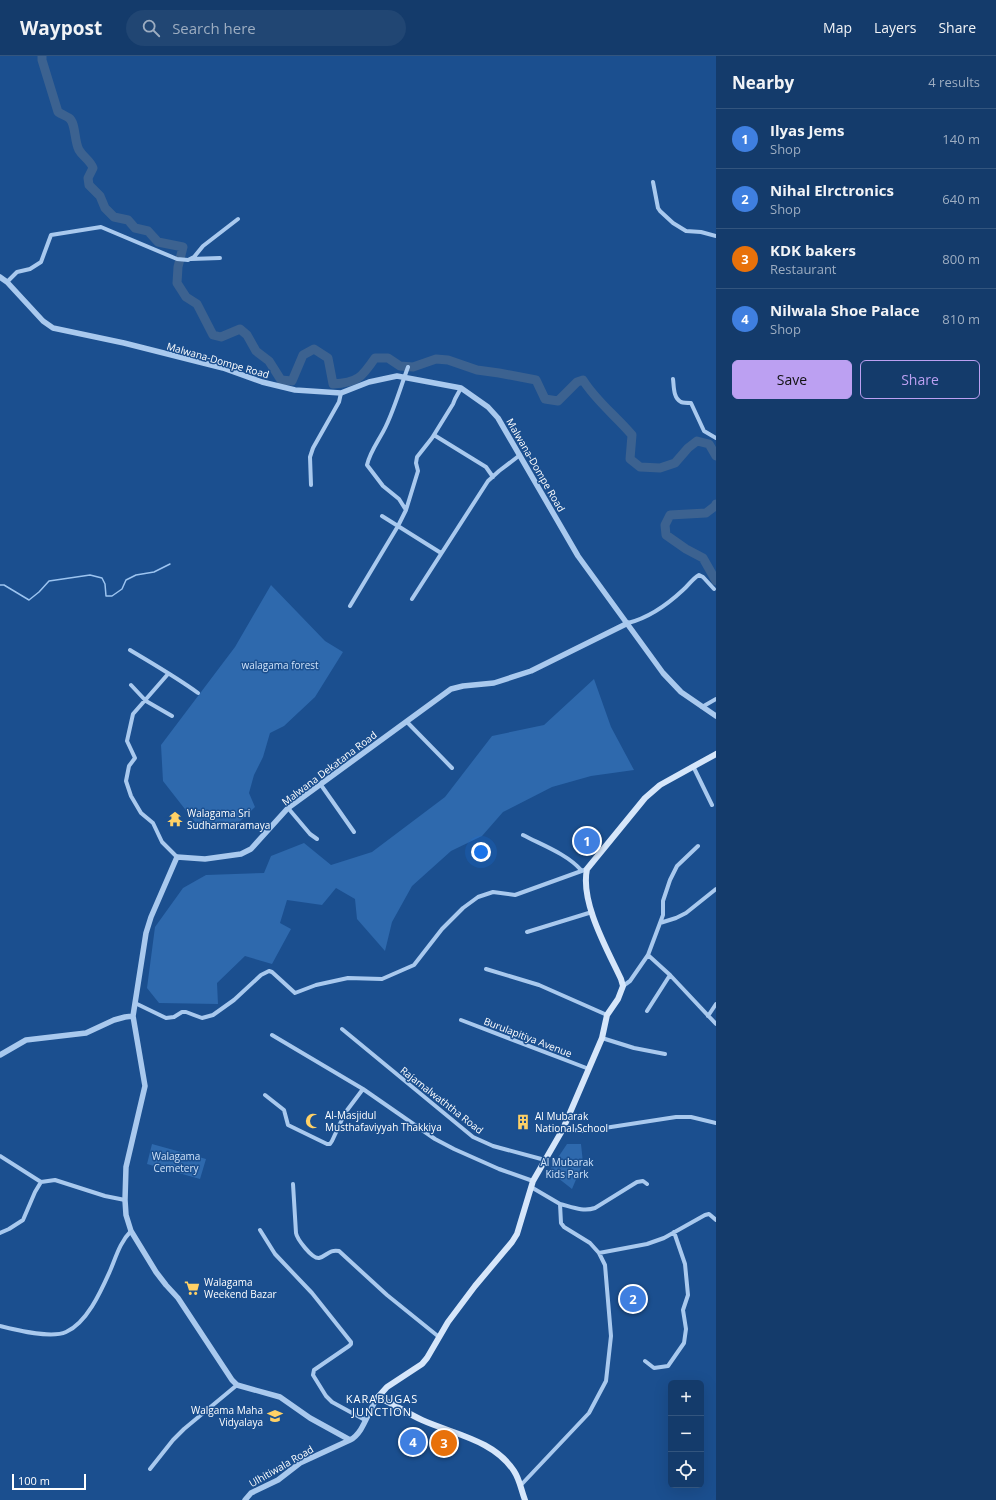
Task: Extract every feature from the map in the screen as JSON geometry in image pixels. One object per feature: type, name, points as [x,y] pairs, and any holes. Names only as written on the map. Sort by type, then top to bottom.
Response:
[{"type":"main road","points":[[525,1500],[521,1485],[514,1472],[496,1453],[481,1444],[421,1419],[378,1397],[387,1387],[422,1364],[448,1322],[474,1286],[512,1242],[517,1234],[532,1184],[563,1129],[602,1038],[606,1015],[618,998],[623,986],[598,932],[586,887],[584,870],[645,798],[660,785],[716,754]]},
{"type":"street","points":[[653,182],[658,208],[673,223],[686,231],[701,232],[716,236]]},
{"type":"street","points":[[190,259],[194,257],[203,246],[238,219]]},
{"type":"street","points":[[7,282],[17,272],[30,269],[41,262],[51,235],[95,227],[101,227],[177,259],[220,258]]},
{"type":"street","name":"Malwana-Dompe Road","points":[[0,277],[7,282],[43,321],[53,328],[124,343],[215,366],[262,382],[294,390],[341,393],[369,382],[397,376],[461,388],[488,407],[498,418],[578,556],[663,673],[681,692],[716,716]]},
{"type":"street","points":[[406,510],[399,499],[383,486],[367,465],[369,457],[386,425],[408,367]]},
{"type":"street","points":[[673,379],[675,393],[678,399],[683,403],[691,403],[704,431],[716,438]]},
{"type":"street","points":[[350,606],[406,510],[418,471],[416,463],[417,457],[434,435],[461,388]]},
{"type":"street","points":[[310,485],[310,457],[313,448],[339,402],[341,393]]},
{"type":"street","points":[[434,435],[486,468],[493,476]]},
{"type":"street","points":[[412,599],[488,480],[520,455]]},
{"type":"street","points":[[382,516],[441,554]]},
{"type":"street","points":[[628,623],[641,620],[665,604],[699,575],[703,577],[714,589]]},
{"type":"street","name":"Malwana Dekatana Road","points":[[177,857],[205,860],[241,854],[252,849],[288,808],[407,722],[435,699],[451,689],[463,686],[494,683],[531,671],[628,623]]},
{"type":"street","points":[[130,650],[180,680],[198,693]]},
{"type":"street","points":[[168,674],[134,714],[127,741],[135,758],[129,766],[126,781],[131,796],[141,813],[153,823],[162,842],[177,857],[151,917],[146,933],[133,1016],[145,1086],[126,1167],[124,1200],[126,1215],[131,1231],[156,1272],[178,1298],[232,1380],[238,1385],[280,1397],[310,1418],[350,1440],[356,1437],[360,1432],[373,1403],[378,1397]]},
{"type":"street","points":[[131,685],[146,701],[172,716]]},
{"type":"street","points":[[702,706],[716,699]]},
{"type":"street","points":[[407,722],[452,768]]},
{"type":"street","points":[[693,766],[712,805]]},
{"type":"street","points":[[321,785],[354,832]]},
{"type":"street","points":[[288,808],[316,839]]},
{"type":"street","points":[[523,835],[561,855],[584,870]]},
{"type":"street","points":[[623,986],[630,981],[648,955],[663,915],[663,901],[670,880],[677,866],[698,846]]},
{"type":"street","points":[[135,1003],[166,1018],[174,1017],[182,1012],[202,1018],[213,1015],[234,1000],[261,974],[269,971],[295,993],[316,985],[348,978],[382,979],[414,965],[442,929],[463,908],[478,897],[492,892],[515,896],[584,870]]},
{"type":"street","points":[[660,923],[686,913],[716,889]]},
{"type":"street","points":[[526,932],[592,912]]},
{"type":"street","points":[[648,955],[670,975],[716,1024]]},
{"type":"street","points":[[486,969],[539,985],[606,1015]]},
{"type":"street","points":[[646,1011],[670,975]]},
{"type":"street","points":[[708,1016],[716,1004]]},
{"type":"street","points":[[0,1055],[26,1040],[86,1032],[114,1020],[133,1016]]},
{"type":"street","name":"Burulapitiya Avenue","points":[[461,1020],[589,1069]]},
{"type":"street","name":"Rajamalwaththa Road","points":[[342,1029],[473,1137],[493,1146],[545,1160]]},
{"type":"street","points":[[272,1034],[363,1089],[435,1139],[532,1184],[560,1204],[581,1210],[589,1210],[595,1208],[637,1182],[643,1181],[647,1184]]},
{"type":"street","points":[[602,1038],[634,1048],[665,1054]]},
{"type":"street","points":[[265,1095],[284,1110],[288,1125],[327,1144],[330,1144],[345,1113],[363,1089]]},
{"type":"street","points":[[563,1129],[585,1131],[676,1117],[691,1117],[716,1123]]},
{"type":"street","points":[[0,1156],[41,1182],[54,1180],[105,1196],[124,1200]]},
{"type":"street","points":[[0,1233],[23,1220],[41,1182]]},
{"type":"street","points":[[293,1184],[297,1237],[312,1255],[319,1258],[330,1251],[339,1251],[387,1295],[439,1337]]},
{"type":"street","points":[[521,1485],[589,1413],[606,1381],[611,1336],[605,1265],[599,1253],[590,1243],[564,1227],[561,1223],[560,1204]]},
{"type":"street","points":[[599,1253],[647,1244],[664,1238],[705,1215],[709,1214],[716,1220]]},
{"type":"street","points":[[260,1230],[275,1254],[312,1293],[351,1342],[350,1346],[314,1370],[313,1375],[326,1396],[332,1402],[365,1420]]},
{"type":"street","points":[[0,1326],[18,1331],[56,1334],[66,1332],[88,1313],[124,1239],[131,1231]]},
{"type":"street","points":[[645,1361],[654,1368],[668,1366],[684,1343],[686,1329],[683,1310],[688,1295],[685,1264],[674,1232]]},
{"type":"street","points":[[150,1469],[177,1437],[238,1385]]},
{"type":"street","name":"Ulhitiwala Road","points":[[245,1500],[251,1493],[278,1480],[300,1463],[350,1440]]},
{"type":"green space","name":"walagama forest","points":[[271,585],[325,641],[343,652],[315,697],[284,726],[270,733],[263,757],[254,775],[249,793],[255,807],[236,825],[195,822],[163,781],[161,745],[235,647]]},
{"type":"green space","points":[[594,679],[611,727],[634,770],[591,776],[552,787],[503,812],[482,836],[451,851],[412,886],[392,922],[385,951],[357,919],[355,899],[336,888],[322,905],[287,900],[280,923],[291,929],[272,964],[245,956],[217,983],[218,1004],[159,1003],[147,988],[155,927],[183,888],[206,875],[264,873],[271,856],[304,843],[331,865],[372,852],[445,797],[492,736],[544,725]]},
{"type":"green space","name":"Walagama Cemetery","points":[[152,1144],[206,1159],[200,1179],[147,1164]]},
{"type":"green space","name":"Al Mubarak Kids Park","points":[[567,1144],[581,1144],[583,1163],[572,1189],[549,1171]]},
{"type":"waterway","points":[[42,56],[58,112],[69,118],[73,124],[77,146],[82,155],[93,168],[88,178],[89,185],[100,196],[105,208],[114,217],[128,220],[135,228],[148,231],[158,242],[183,247],[178,267],[177,283],[186,297],[197,304],[213,335],[221,337],[240,329],[247,335],[256,351],[269,361],[281,380],[292,381],[303,355],[314,349],[328,358],[333,384],[348,382],[358,378],[363,374],[375,358],[388,358],[400,366],[413,367],[436,359],[448,360],[477,370],[536,380],[545,399],[558,401],[577,382],[583,380],[600,402],[632,435],[630,459],[640,467],[660,468],[675,463],[688,448],[697,441],[709,444],[716,456]]},
{"type":"waterway","points":[[716,504],[706,513],[670,515],[665,525],[666,535],[686,549],[703,558],[716,581]]},
{"type":"waterway","points":[[0,585],[4,585],[29,600],[49,581],[90,575],[102,578],[105,584],[106,596],[112,596],[122,589],[126,580],[136,575],[154,572],[170,564]]},
{"type":"place","name":"Walagama Sri Sudharmaramaya","points":[[175,819]]},
{"type":"place","name":"Ilyas Jems","points":[[587,841]]},
{"type":"place","name":"Al-Masjidul Musthafaviyyah Thakkiya","points":[[313,1121]]},
{"type":"place","name":"Al Mubarak National School","points":[[523,1122]]},
{"type":"place","name":"Walagama Weekend Bazar","points":[[192,1288]]},
{"type":"place","name":"Nihal Elrctronics","points":[[633,1299]]},
{"type":"place","name":"Walgama Maha Vidyalaya","points":[[275,1416]]},
{"type":"place","name":"Nilwala Shoe Palace","points":[[413,1442]]},
{"type":"place","name":"KDK bakers","points":[[444,1443]]},
{"type":"district","name":"KARABUGAS JUNCTION","points":[[382,1405]]}]
